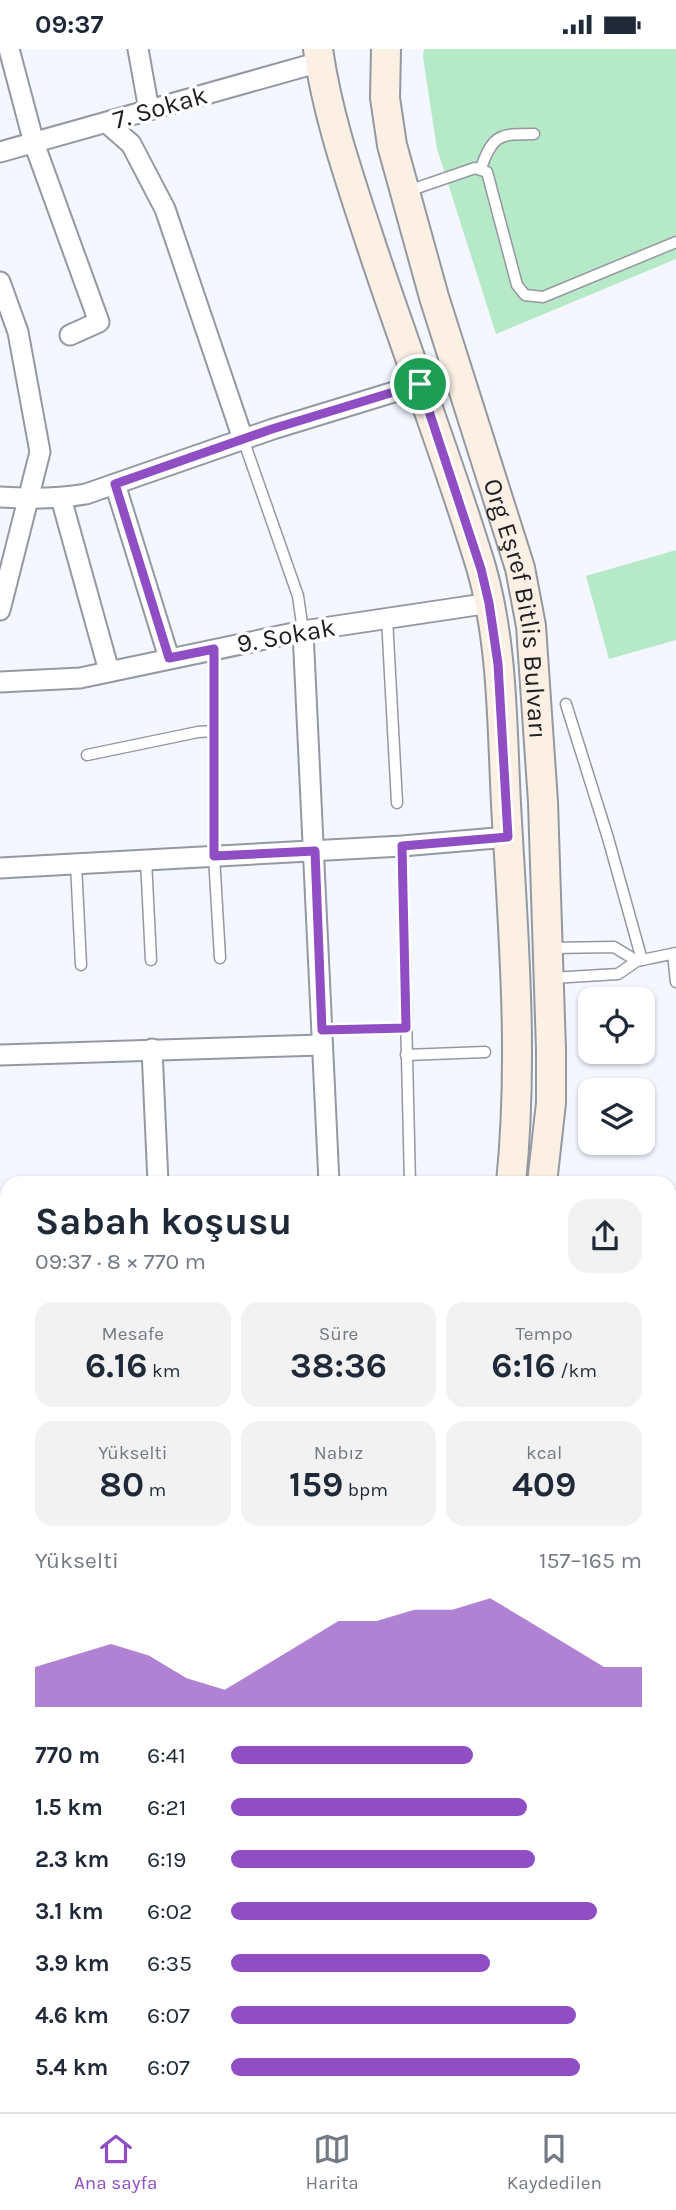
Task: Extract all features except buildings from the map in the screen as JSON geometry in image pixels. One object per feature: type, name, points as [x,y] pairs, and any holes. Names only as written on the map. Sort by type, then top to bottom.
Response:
[{"type":"main road","name":"Org Eşref Bitlis Bulvarı","points":[[386,49],[387,119],[404,192],[434,297],[520,568],[526,596],[536,678],[543,802],[551,1103],[545,1176]]},
{"type":"main road","points":[[319,55],[343,160],[481,569],[489,603],[498,664],[518,1035],[517,1123],[512,1176]]},
{"type":"street","points":[[9,49],[34,143],[99,322],[70,335]]},
{"type":"street","points":[[138,49],[149,110]]},
{"type":"street","name":"7. Sokak","points":[[0,152],[107,123],[319,55]]},
{"type":"street","points":[[107,123],[131,144],[165,209],[243,439]]},
{"type":"street","points":[[0,282],[18,332],[40,452],[0,610]]},
{"type":"street","points":[[0,497],[61,498],[86,493],[243,439],[420,384]]},
{"type":"street","points":[[115,484],[169,658]]},
{"type":"street","points":[[61,498],[109,671]]},
{"type":"street","name":"9. Sokak","points":[[0,683],[80,678],[303,631],[489,603]]},
{"type":"street","points":[[303,631],[329,1176]]},
{"type":"street","points":[[0,868],[402,846],[508,837]]},
{"type":"street","points":[[0,1055],[152,1049],[322,1037]]},
{"type":"street","points":[[152,1049],[158,1176]]},
{"type":"lane","points":[[481,169],[490,144],[498,138],[511,134],[534,134]]},
{"type":"lane","points":[[404,192],[475,168],[487,172],[512,272],[520,291],[531,297],[543,297],[676,242]]},
{"type":"lane","points":[[243,439],[299,596],[303,631]]},
{"type":"lane","points":[[387,618],[397,803]]},
{"type":"lane","points":[[214,649],[214,856],[220,958]]},
{"type":"lane","points":[[566,704],[608,838],[640,960]]},
{"type":"lane","points":[[87,755],[198,731],[214,731]]},
{"type":"lane","points":[[402,846],[410,1176]]},
{"type":"lane","points":[[146,860],[151,960]]},
{"type":"lane","points":[[76,864],[81,965]]},
{"type":"lane","points":[[547,948],[614,947],[640,960]]},
{"type":"lane","points":[[548,978],[618,974],[640,960],[674,954],[676,982]]},
{"type":"lane","points":[[322,1037],[406,1028]]},
{"type":"lane","points":[[406,1055],[485,1052]]},
{"type":"green space","points":[[424,49],[676,49],[676,259],[496,334],[437,149]]},
{"type":"green space","points":[[676,550],[676,640],[609,659],[586,576]]},
{"type":"route","points":[[420,384],[457,492],[489,603],[498,664],[508,837],[402,846],[406,1028],[322,1030],[315,851],[214,856],[214,649],[169,658],[115,484],[272,429],[420,384]]}]
